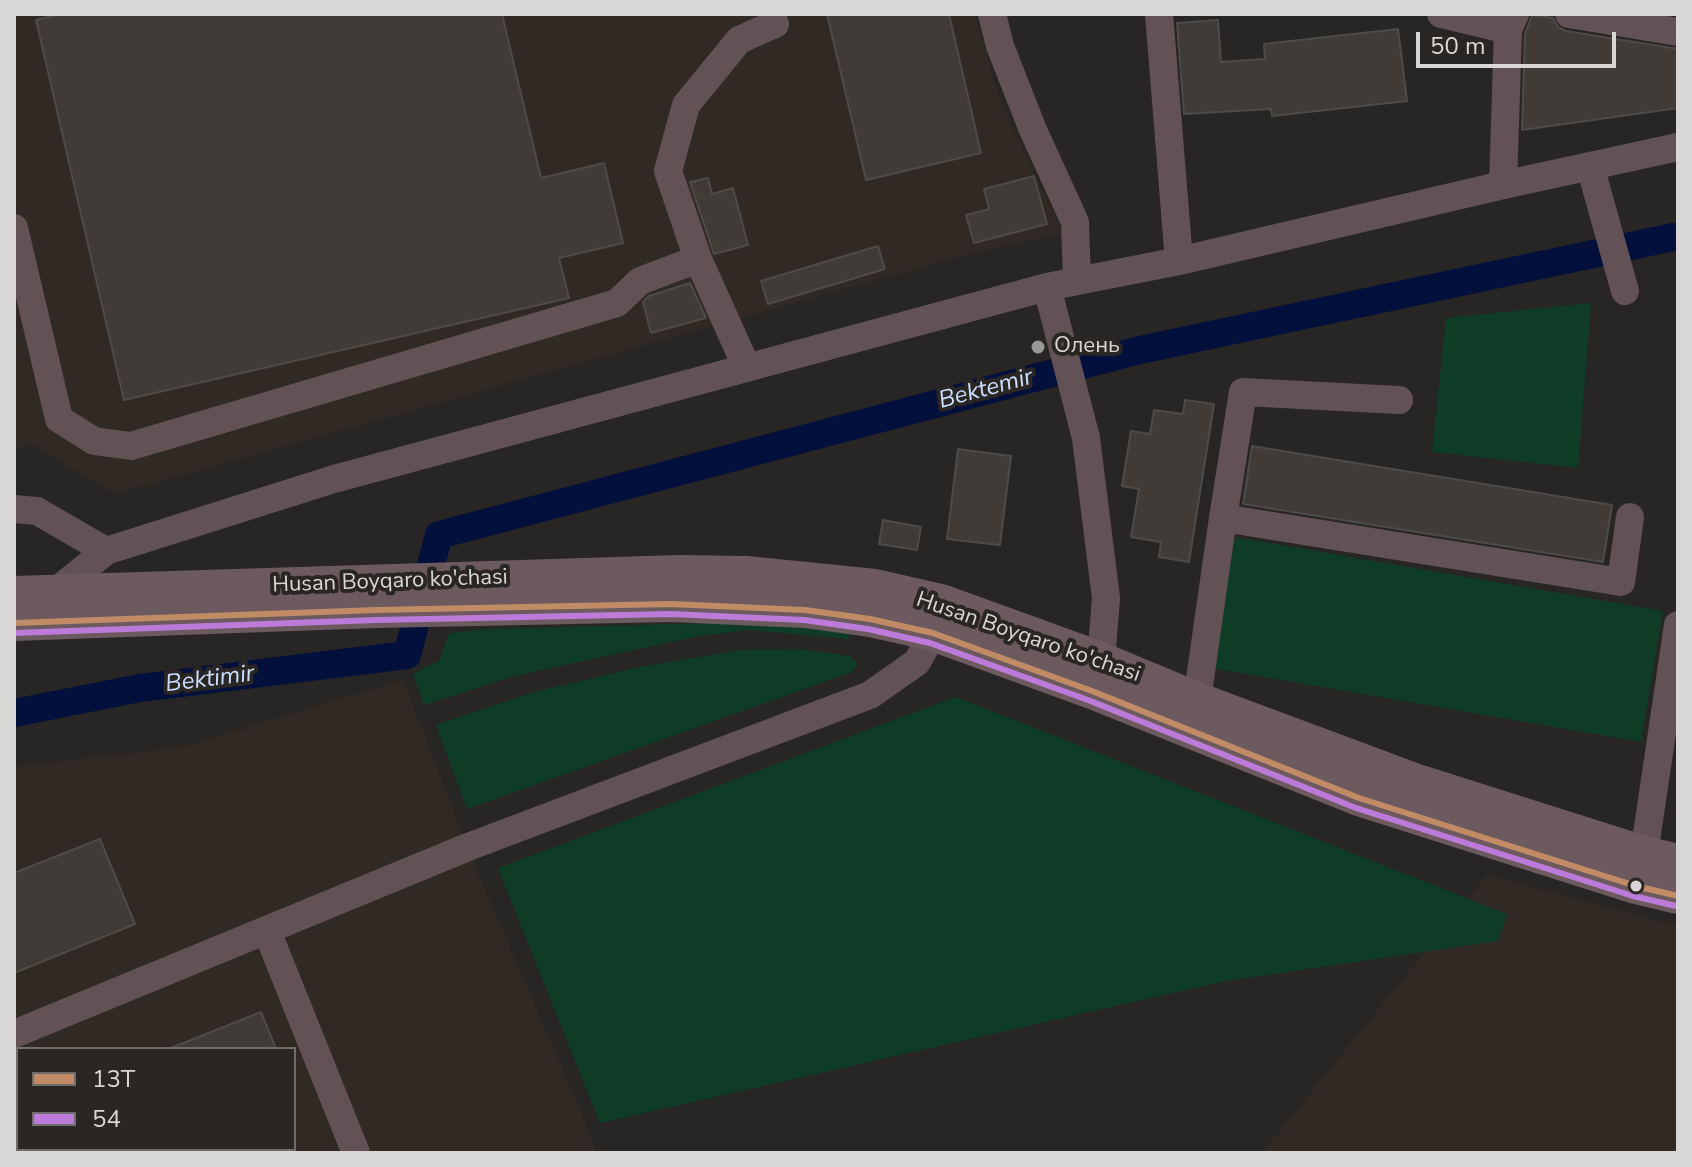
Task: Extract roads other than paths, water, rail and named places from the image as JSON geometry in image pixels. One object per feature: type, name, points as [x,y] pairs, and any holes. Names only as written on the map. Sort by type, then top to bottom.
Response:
[{"type":"main road","name":"Husan Boyqaro ko'chasi","points":[[14,594],[481,594],[679,573],[746,574],[875,587],[937,618],[1096,675],[1359,798],[1636,886],[1678,896]]},
{"type":"main road","name":"Husan Boyqaro ko'chasi","points":[[14,623],[377,596]]},
{"type":"main road","name":"Husan Boyqaro ko'chasi","points":[[1096,675],[1197,700],[1420,783],[1661,858]]},
{"type":"street","points":[[992,14],[1000,46],[1033,130],[1075,222],[1077,280]]},
{"type":"street","points":[[1159,14],[1179,261]]},
{"type":"street","points":[[1441,14],[1512,22],[1503,185]]},
{"type":"street","points":[[1569,14],[1678,32]]},
{"type":"street","points":[[747,368],[698,259],[668,171],[686,105],[739,40],[775,24]]},
{"type":"street","points":[[54,593],[106,551],[334,479],[1047,287],[1179,261],[1678,147]]},
{"type":"street","points":[[1590,166],[1625,291]]},
{"type":"street","points":[[14,228],[59,419],[94,441],[131,446],[617,303],[640,281],[698,259]]},
{"type":"street","points":[[1047,287],[1086,438],[1106,598],[1096,675]]},
{"type":"street","points":[[1197,700],[1243,392],[1399,400]]},
{"type":"street","points":[[14,509],[37,511],[106,551]]},
{"type":"street","points":[[1223,518],[1621,582],[1630,517]]},
{"type":"street","points":[[14,1034],[468,847],[870,695],[917,662],[937,618]]},
{"type":"street","points":[[1661,858],[1678,625]]},
{"type":"street","points":[[267,931],[356,1153]]},
{"type":"waterway","name":"Bektemir","points":[[14,713],[140,688],[407,655],[439,535],[1140,350],[1678,236]]},
{"type":"place","name":"Олень","points":[[1038,347]]},
{"type":"water label","name":"Bektimir","points":[[210,680]]}]
